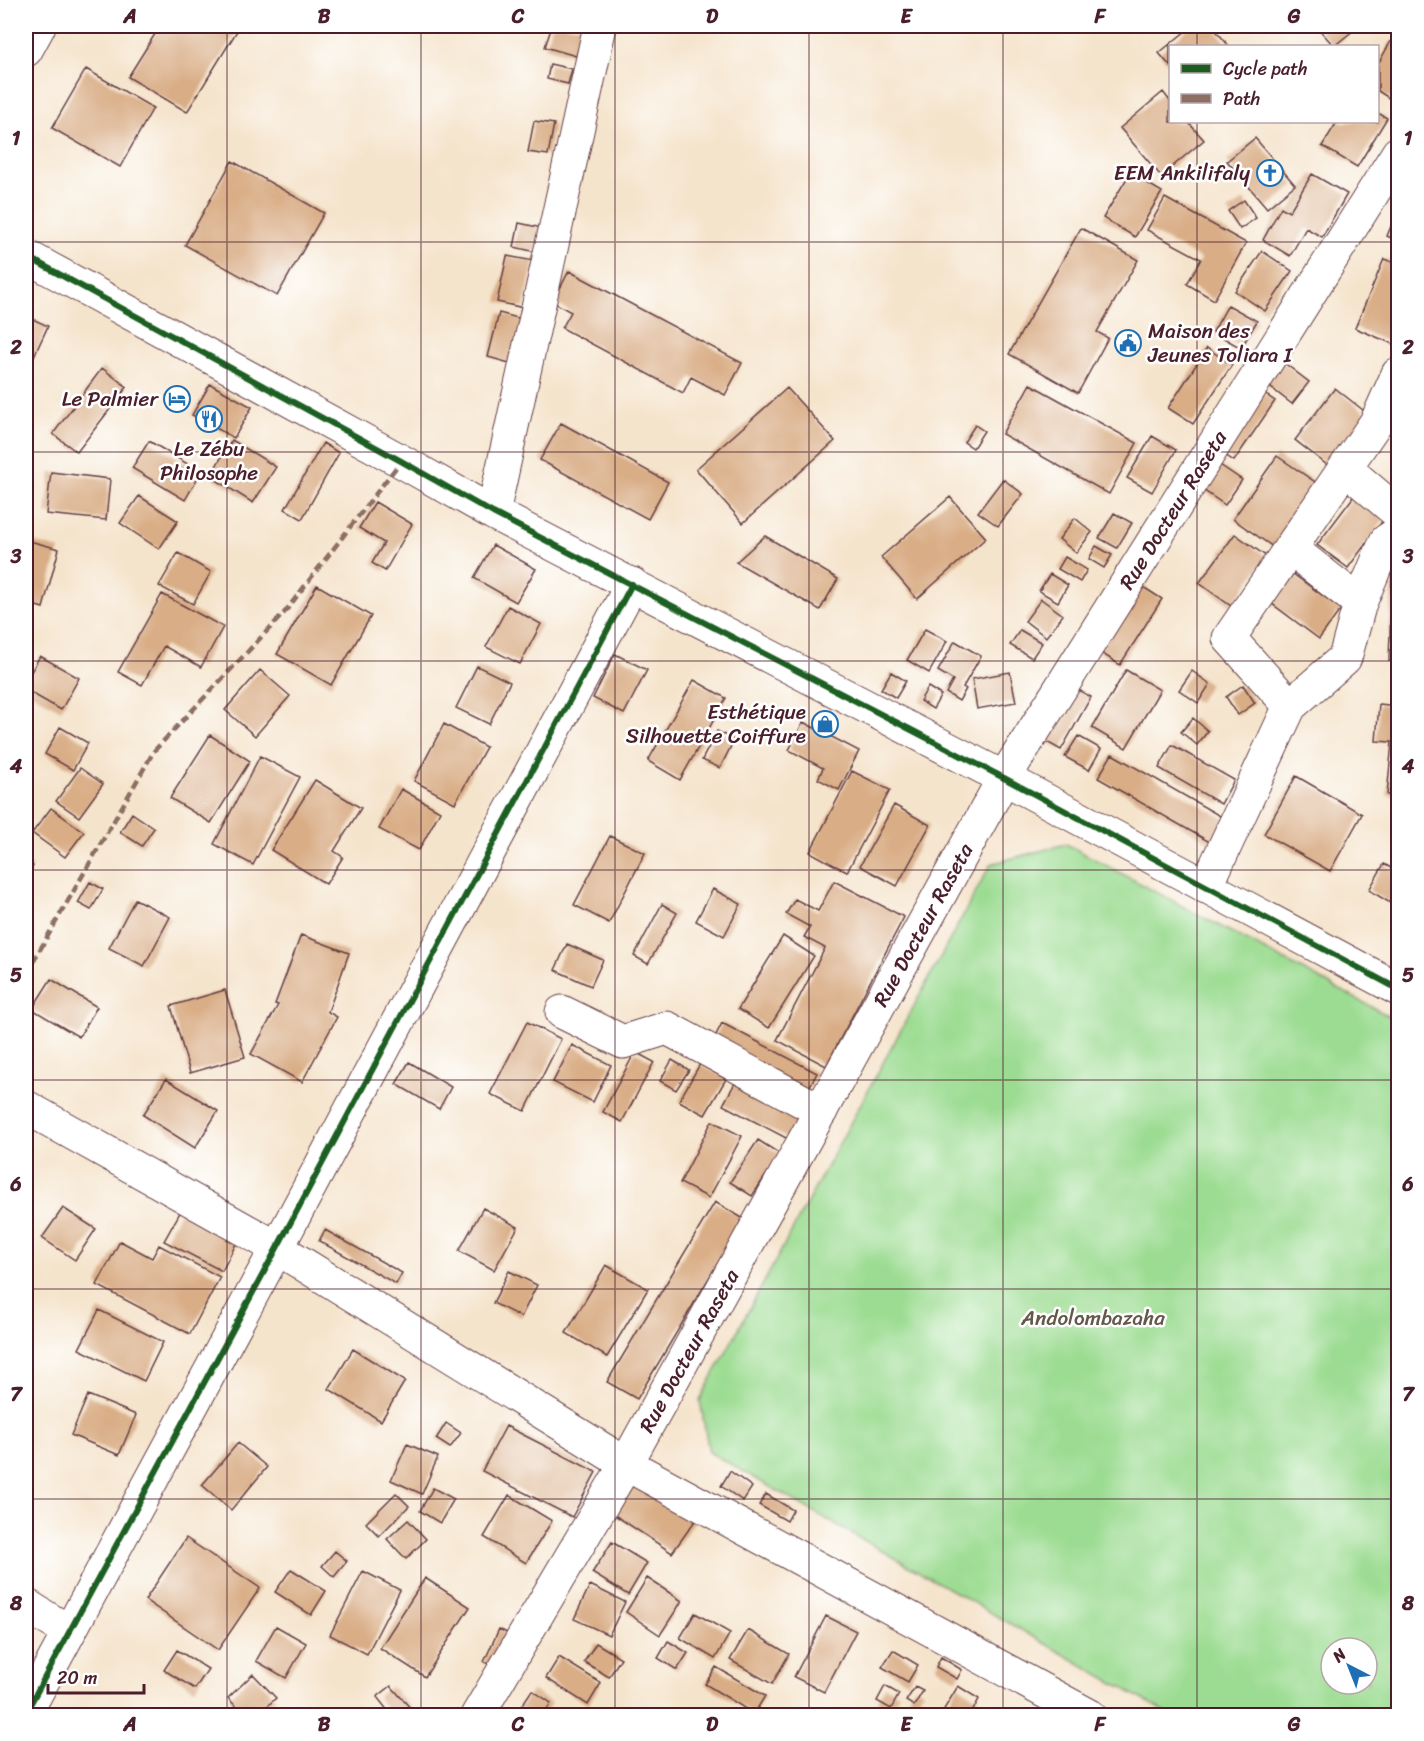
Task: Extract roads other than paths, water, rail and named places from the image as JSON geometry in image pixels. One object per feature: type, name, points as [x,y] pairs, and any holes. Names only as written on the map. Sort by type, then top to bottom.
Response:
[{"type":"street","points":[[26,50],[39,26]]},
{"type":"street","points":[[493,513],[600,26]]},
{"type":"street","name":"Rue Docteur Raseta","points":[[477,1716],[626,1464],[1004,778],[1398,153]]},
{"type":"street","points":[[26,256],[493,513],[1004,778],[1398,989]]},
{"type":"street","points":[[1290,706],[1229,638],[1377,422],[1398,374]]},
{"type":"street","points":[[1345,468],[1398,513]]},
{"type":"street","points":[[1206,886],[1290,706],[1345,658],[1360,603],[1386,541],[1398,533]]},
{"type":"street","points":[[1290,548],[1360,603]]},
{"type":"street","points":[[26,1712],[632,584]]},
{"type":"street","points":[[562,1012],[623,1042],[667,1028],[821,1111]]},
{"type":"street","points":[[26,1107],[277,1248],[626,1464],[1090,1716]]},
{"type":"street","points":[[26,1605],[69,1632]]},
{"type":"place","name":"EEM Ankilifaly","points":[[1270,173]]},
{"type":"place","name":"Maison des Jeunes Toliara I","points":[[1128,343]]},
{"type":"place","name":"Le Palmier","points":[[177,399]]},
{"type":"place","name":"Le Zébu Philosophe","points":[[209,419]]},
{"type":"place","name":"Esthétique Silhouette Coiffure","points":[[825,724]]},
{"type":"park label","name":"Andolombazaha","points":[[1093,1318]]}]
